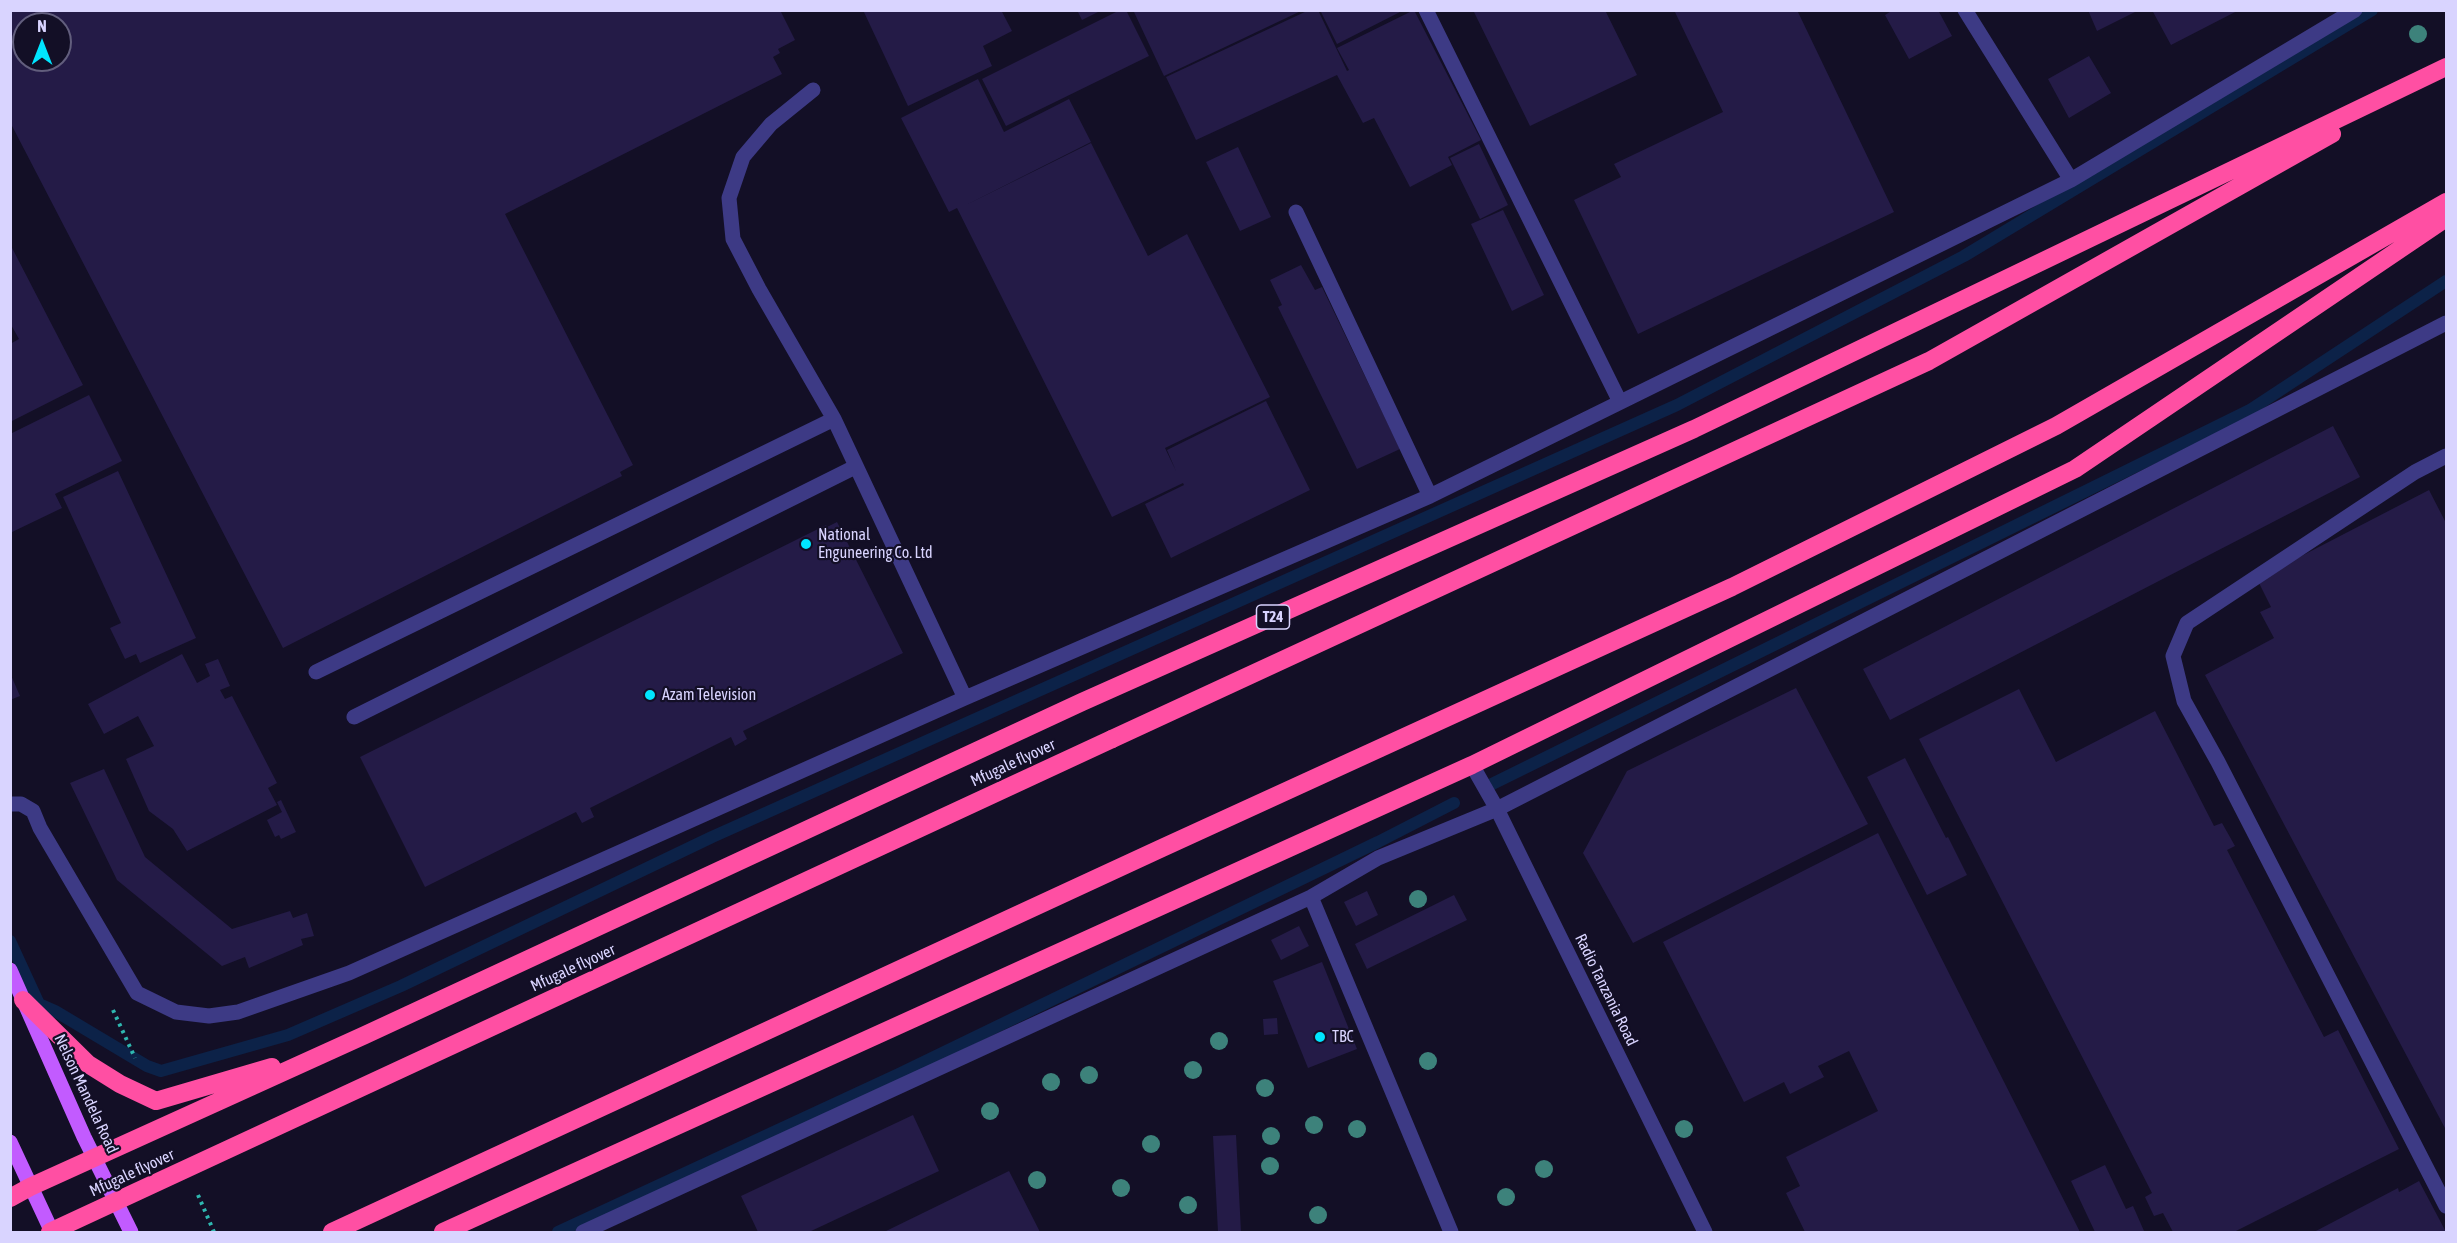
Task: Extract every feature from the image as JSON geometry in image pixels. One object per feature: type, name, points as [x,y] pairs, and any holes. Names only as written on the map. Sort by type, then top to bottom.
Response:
[{"type":"highway","name":"Mfugale flyover","points":[[51,1233],[1929,362],[2446,68]]},
{"type":"highway","name":"T24","points":[[10,1198],[1082,702],[1694,429],[2446,68]]},
{"type":"highway","points":[[332,1233],[1162,848],[1732,587],[2056,426],[2446,202]]},
{"type":"highway","points":[[443,1233],[1472,765],[2075,470],[2446,218]]},
{"type":"highway","points":[[24,1000],[88,1064],[120,1084],[156,1101],[257,1072],[365,1035]]},
{"type":"main road","name":"Nelson Mandela Road","points":[[10,970],[84,1137],[131,1233]]},
{"type":"main road","points":[[10,1142],[51,1233]]},
{"type":"street","points":[[1426,10],[1620,402]]},
{"type":"street","points":[[1965,10],[2071,180]]},
{"type":"street","points":[[10,804],[21,804],[33,811],[40,828],[137,993],[176,1012],[209,1016],[238,1012],[349,973],[965,698],[1430,496],[2071,180],[2355,10]]},
{"type":"street","points":[[813,90],[771,124],[743,157],[729,198],[733,239],[834,419],[965,698]]},
{"type":"street","points":[[1296,212],[1430,496]]},
{"type":"street","points":[[583,1233],[1311,897],[1378,858],[1497,809],[2446,323]]},
{"type":"street","points":[[316,672],[834,419]]},
{"type":"street","points":[[2446,456],[2415,472],[2187,622],[2173,656],[2184,701],[2223,772],[2446,1206]]},
{"type":"street","points":[[354,717],[855,467]]},
{"type":"street","name":"Radio Tanzania Road","points":[[1472,765],[1497,809],[1705,1233]]},
{"type":"street","points":[[1311,897],[1451,1233]]},
{"type":"building","points":[[10,10],[780,10],[795,40],[778,49],[780,53],[773,57],[782,74],[505,214],[633,465],[620,472],[622,476],[283,648],[10,122]]},
{"type":"building","points":[[863,10],[1001,10],[1012,31],[983,46],[992,66],[908,106]]},
{"type":"building","points":[[1077,10],[1102,10],[1082,20]]},
{"type":"building","points":[[1120,10],[1126,10],[1149,56],[1006,126],[982,79]]},
{"type":"building","points":[[1136,10],[1303,10],[1164,76],[1134,12]]},
{"type":"building","points":[[1309,10],[1318,10],[1347,71],[1349,70],[1337,48],[1414,10],[1481,140],[1448,157],[1452,165],[1410,187],[1374,118],[1363,123],[1337,75],[1196,140],[1166,77]]},
{"type":"building","points":[[1320,10],[1404,10],[1337,44]]},
{"type":"building","points":[[1473,10],[1605,10],[1637,75],[1530,126]]},
{"type":"building","points":[[1674,10],[1797,10],[1894,212],[1638,334],[1574,200],[1621,177],[1614,164],[1723,112]]},
{"type":"building","points":[[1893,10],[1938,10],[1952,36],[1909,59],[1885,15]]},
{"type":"building","points":[[2088,10],[2139,10],[2097,31]]},
{"type":"building","points":[[2152,10],[2239,10],[2171,45]]},
{"type":"building","points":[[2089,56],[2111,93],[2069,118],[2048,79]]},
{"type":"building","points":[[978,79],[1004,132],[1069,99],[1091,142],[966,205],[1091,143],[1148,256],[1187,234],[1270,397],[1165,448],[1176,471],[1167,450],[1266,401],[1310,490],[1171,558],[1145,504],[1184,485],[1183,483],[1112,517],[957,208],[949,212],[901,118]]},
{"type":"building","points":[[1479,144],[1508,205],[1480,219],[1450,158]]},
{"type":"building","points":[[1238,147],[1271,217],[1240,231],[1206,162]]},
{"type":"building","points":[[1503,210],[1544,295],[1512,311],[1471,224]]},
{"type":"building","points":[[10,244],[83,385],[10,422],[10,344],[19,339],[10,323]]},
{"type":"building","points":[[1301,265],[1315,290],[1322,287],[1400,449],[1357,469],[1278,307],[1282,305],[1270,280]]},
{"type":"building","points":[[89,395],[122,461],[55,494],[62,508],[10,533],[10,434]]},
{"type":"building","points":[[2333,426],[2360,477],[1890,720],[1863,669]]},
{"type":"building","points":[[118,471],[196,638],[140,663],[136,654],[125,659],[110,628],[121,623],[63,497]]},
{"type":"building","points":[[2429,490],[2446,523],[2446,1130],[2205,675],[2274,638],[2260,612],[2271,607],[2257,579]]},
{"type":"building","name":"Azam Television","points":[[837,522],[903,653],[743,731],[747,739],[735,746],[731,737],[590,808],[594,817],[582,823],[576,812],[425,887],[360,757],[826,525],[827,527]]},
{"type":"building","points":[[182,654],[197,683],[210,676],[205,664],[218,659],[230,686],[220,690],[225,699],[232,696],[277,783],[268,788],[277,805],[187,851],[173,829],[149,811],[126,759],[154,746],[138,716],[104,734],[88,704]]},
{"type":"building","points":[[10,673],[20,696],[10,700]]},
{"type":"building","points":[[1796,688],[1868,824],[1633,943],[1583,853],[1627,771]]},
{"type":"building","points":[[2019,689],[2056,762],[2155,711],[2214,826],[2222,823],[2235,846],[2227,850],[2324,1037],[2338,1030],[2399,1149],[2234,1232],[2173,1232],[2163,1213],[2154,1216],[2145,1197],[2152,1193],[1919,739]]},
{"type":"building","points":[[1905,758],[1967,875],[1927,895],[1867,777]]},
{"type":"building","points":[[104,769],[145,857],[232,929],[290,911],[293,918],[307,913],[314,936],[301,939],[303,945],[249,968],[245,957],[222,966],[117,880],[70,783]]},
{"type":"building","points":[[281,800],[296,832],[281,839],[279,835],[275,837],[267,820],[282,812],[277,802]]},
{"type":"building","points":[[1878,833],[2080,1232],[1805,1232],[1786,1193],[1800,1186],[1786,1157],[1878,1111],[1849,1051],[1818,1066],[1824,1077],[1790,1094],[1784,1082],[1744,1102],[1663,942]]},
{"type":"building","points":[[1367,891],[1378,915],[1356,926],[1344,902]]},
{"type":"building","points":[[1454,895],[1467,920],[1367,969],[1355,944]]},
{"type":"building","points":[[1299,926],[1309,946],[1281,960],[1271,940]]},
{"type":"building","points":[[1322,962],[1357,1049],[1308,1068],[1273,981]]},
{"type":"building","points":[[1277,1018],[1278,1034],[1264,1035],[1263,1019]]},
{"type":"building","points":[[913,1115],[939,1171],[809,1232],[758,1232],[741,1196]]},
{"type":"building","points":[[1236,1135],[1241,1232],[1218,1232],[1213,1136]]},
{"type":"building","points":[[2105,1165],[2126,1209],[2133,1206],[2144,1231],[2095,1232],[2071,1181]]},
{"type":"building","points":[[1009,1171],[1040,1232],[884,1232]]},
{"type":"building","points":[[2419,1181],[2446,1232],[2314,1232],[2398,1188],[2399,1192]]},
{"type":"waterway","points":[[10,941],[39,1004],[55,1011],[147,1066],[161,1071],[288,1035],[401,986],[712,837],[1677,405],[1964,256],[2372,10]]},
{"type":"waterway","points":[[1484,788],[2250,410],[2446,281]]},
{"type":"waterway","points":[[558,1232],[899,1074],[1454,803]]},
{"type":"place","name":"National Enguneering Co. Ltd","points":[[806,544]]},
{"type":"place","name":"Azam Television","points":[[650,695]]},
{"type":"place","name":"TBC","points":[[1320,1037]]}]
